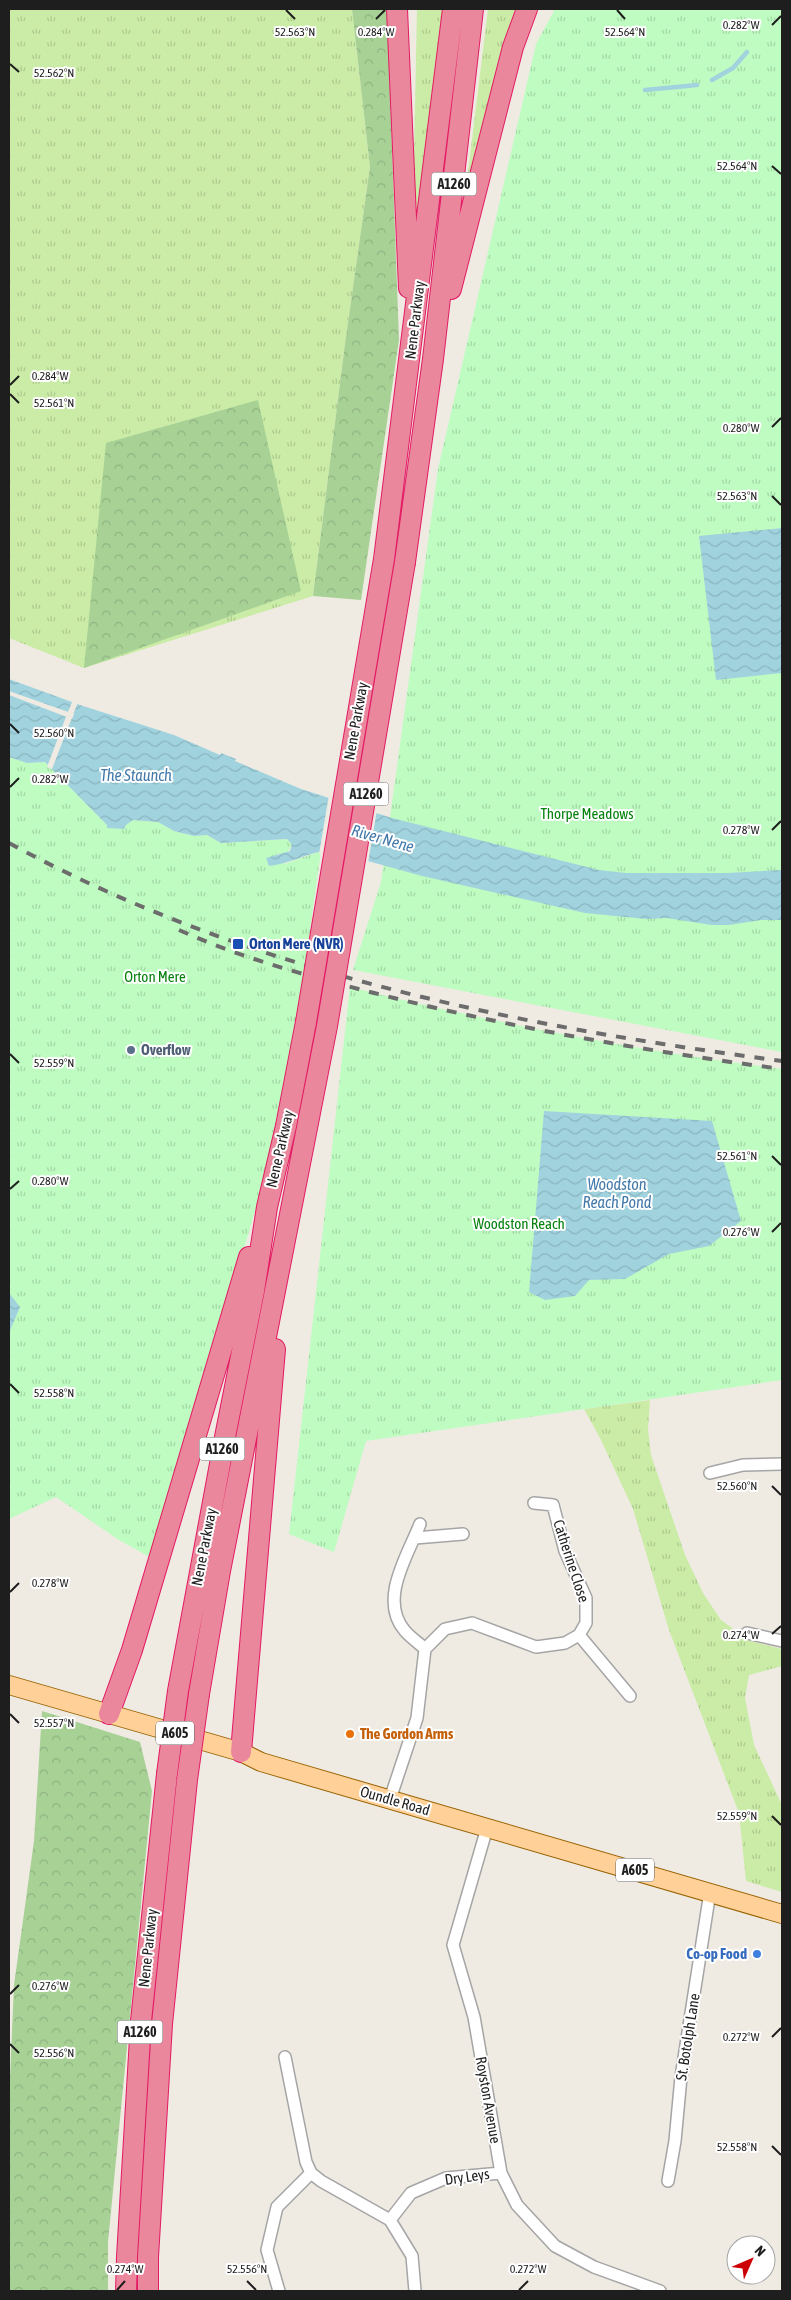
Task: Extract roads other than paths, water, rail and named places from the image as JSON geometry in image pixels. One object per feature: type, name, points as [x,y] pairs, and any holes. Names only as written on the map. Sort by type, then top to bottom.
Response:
[{"type":"highway","points":[[396,9],[412,344]]},
{"type":"highway","name":"Nene Parkway","points":[[126,2291],[126,2257],[141,2021],[167,1774],[178,1691],[254,1291],[267,1207],[286,1126],[306,1022],[384,559],[453,9]]},
{"type":"highway","name":"Nene Parkway","points":[[148,2291],[162,2024],[199,1694],[220,1571],[327,1026],[405,562],[433,359],[474,9]]},
{"type":"highway","points":[[433,359],[513,46],[527,9]]},
{"type":"highway","points":[[109,1714],[132,1650],[252,1247],[267,1207]]},
{"type":"highway","points":[[241,1752],[269,1410],[290,1218]]},
{"type":"main road","name":"Oundle Road","points":[[9,1685],[241,1752],[261,1762],[782,1914]]},
{"type":"street","points":[[710,1472],[743,1465],[782,1464]]},
{"type":"street","name":"Catherine Close","points":[[534,1503],[553,1505],[565,1551],[586,1598],[586,1623],[579,1635]]},
{"type":"street","points":[[420,1524],[396,1584],[394,1607],[404,1630],[425,1650]]},
{"type":"street","points":[[415,1538],[463,1534]]},
{"type":"street","points":[[390,1799],[417,1718],[425,1650],[445,1629],[472,1623],[536,1647],[565,1643],[579,1635],[630,1696]]},
{"type":"street","points":[[747,1633],[782,1641]]},
{"type":"street","name":"Royston Avenue","points":[[487,1828],[453,1946],[474,2017],[501,2173],[517,2205],[555,2246],[594,2267],[660,2291]]},
{"type":"street","name":"St. Botolph Lane","points":[[668,2181],[681,2078],[710,1892]]},
{"type":"street","points":[[285,2056],[306,2162],[311,2173],[321,2181],[390,2220],[412,2256],[415,2291]]},
{"type":"street","points":[[278,2291],[267,2250],[277,2207],[311,2173]]},
{"type":"street","name":"Dry Leys","points":[[390,2220],[411,2193],[446,2178],[501,2173]]},
{"type":"water","points":[[782,528],[782,673],[716,680],[699,536]]},
{"type":"water","points":[[9,679],[80,705],[174,735],[220,755],[221,753],[236,759],[235,761],[301,789],[392,818],[599,870],[626,873],[727,873],[782,870],[782,920],[712,925],[667,918],[646,919],[585,913],[422,876],[328,850],[269,866],[266,858],[290,851],[292,844],[287,839],[221,843],[207,835],[194,836],[174,831],[158,822],[133,820],[124,829],[107,828],[107,825],[45,762],[27,763],[9,757],[9,695],[72,719],[74,714],[9,691]]},
{"type":"water","name":"Woodston Reach Pond","points":[[544,1111],[712,1121],[741,1221],[709,1246],[669,1254],[625,1279],[589,1280],[575,1296],[545,1300],[529,1292]]},
{"type":"water","points":[[9,1293],[20,1307],[9,1333]]},
{"type":"waterway","points":[[712,80],[733,68],[747,52]]},
{"type":"waterway","points":[[645,90],[697,85]]},
{"type":"railway","points":[[9,843],[100,888],[193,927],[288,960],[385,988],[483,1011],[582,1030],[782,1061]]},
{"type":"railway","points":[[179,930],[275,966],[349,987],[475,1017],[577,1037],[782,1069]]},
{"type":"place","name":"Orton Mere (NVR)","points":[[238,944]]},
{"type":"place","name":"Overflow","points":[[131,1050]]},
{"type":"place","name":"The Gordon Arms","points":[[350,1734]]},
{"type":"place","name":"Co-op Food","points":[[757,1954]]},
{"type":"water label","name":"The Staunch","points":[[136,775]]},
{"type":"water label","name":"River Nene","points":[[383,838]]},
{"type":"park label","name":"Thorpe Meadows","points":[[587,814]]},
{"type":"park label","name":"Orton Mere","points":[[155,977]]},
{"type":"park label","name":"Woodston Reach","points":[[519,1224]]}]
